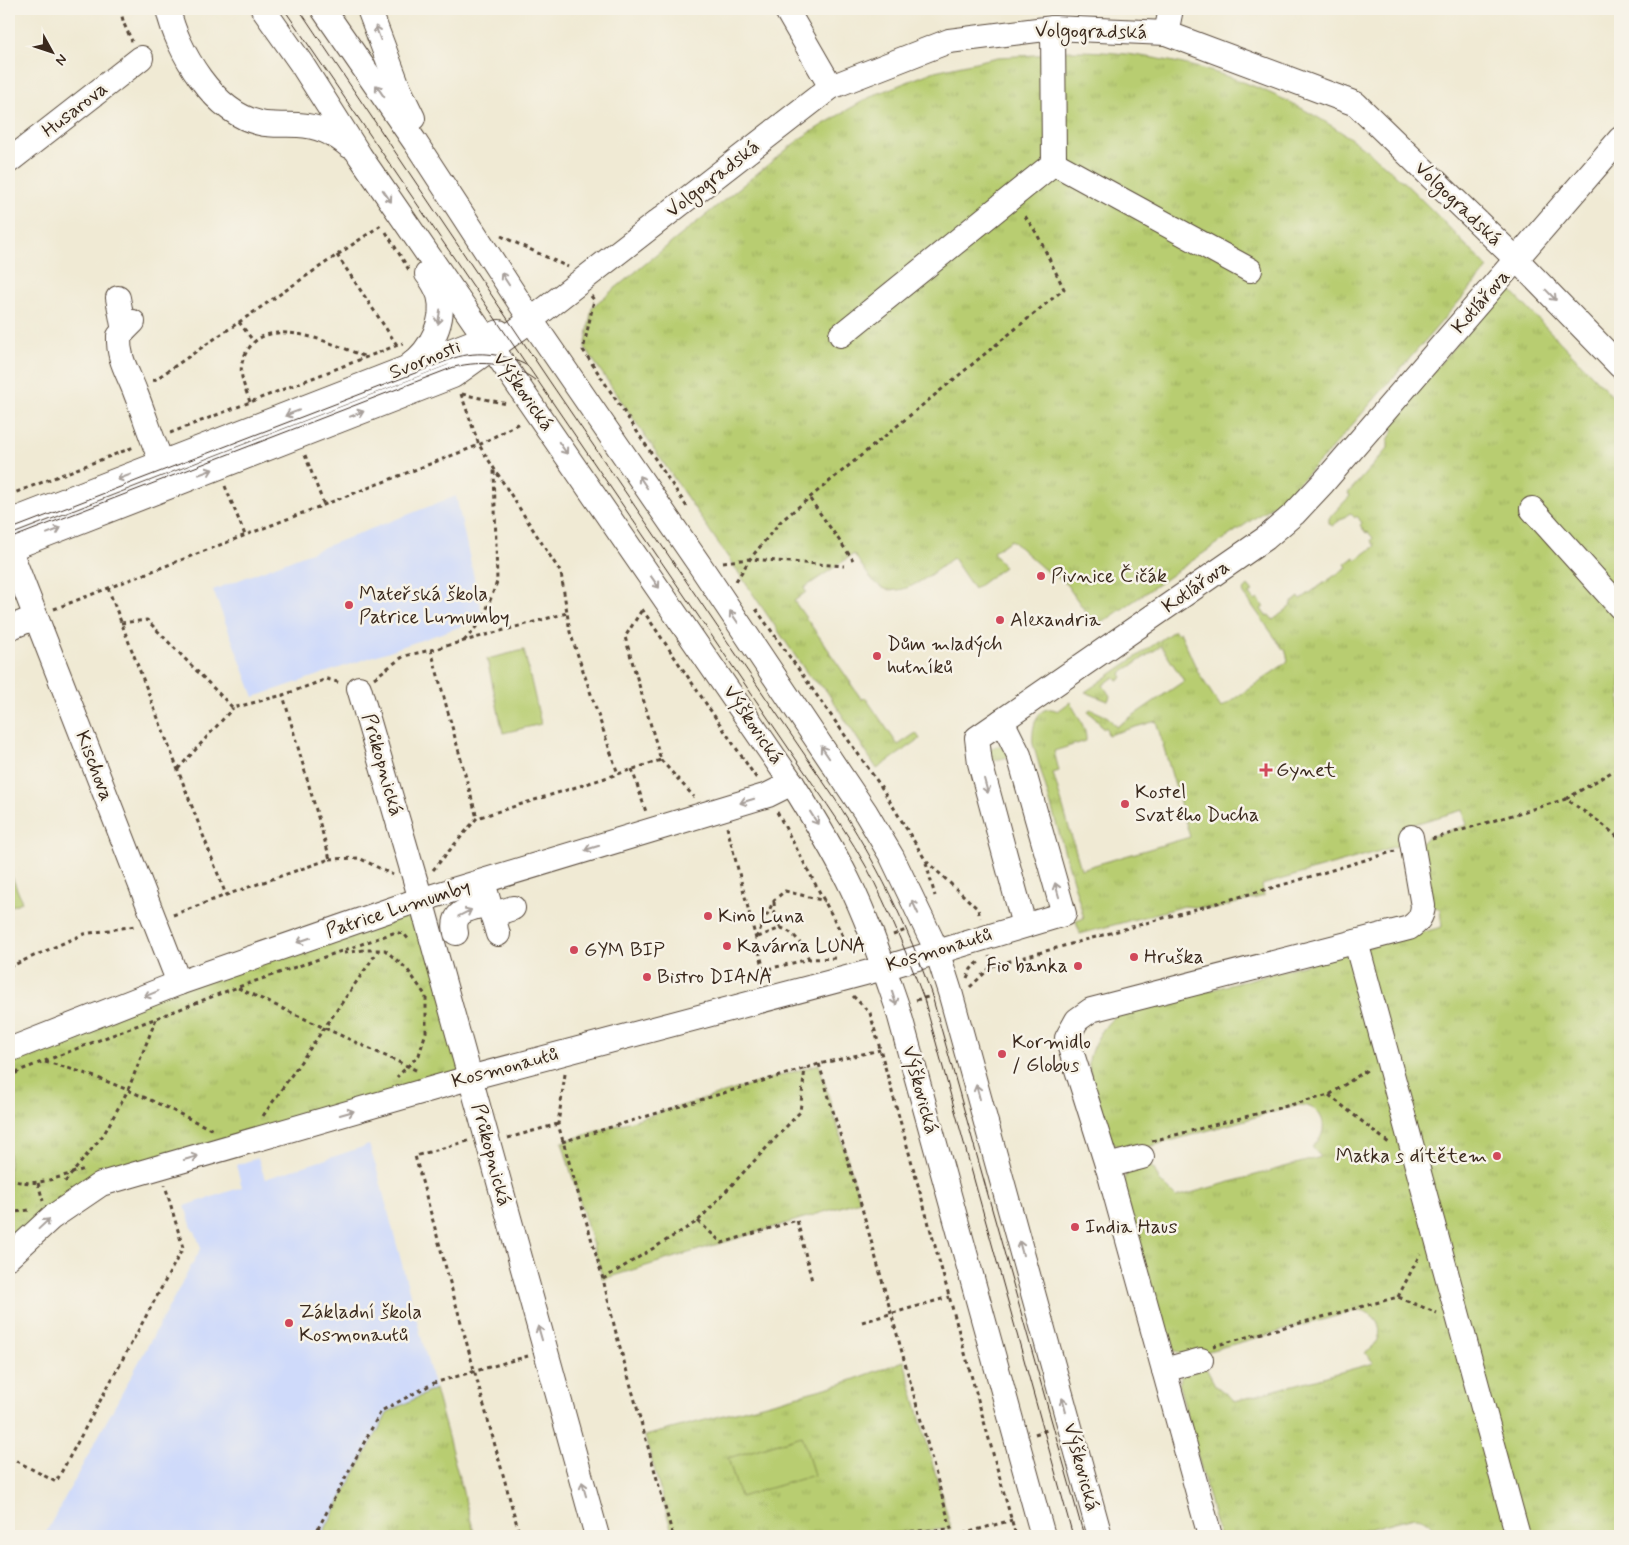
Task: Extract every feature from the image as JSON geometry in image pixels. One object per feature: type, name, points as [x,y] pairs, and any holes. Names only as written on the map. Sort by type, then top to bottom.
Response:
[{"type":"street","points":[[168,9],[175,35],[185,56],[198,75],[220,99],[244,117],[257,122],[272,125],[297,125],[325,130],[334,134],[360,156]]},
{"type":"street","name":"Výškovická","points":[[263,9],[302,63],[360,156],[488,343],[514,394],[660,590],[792,783],[822,831],[849,881],[884,968],[896,1006],[1043,1536]]},
{"type":"street","name":"Výškovická","points":[[323,9],[447,190],[531,320],[866,813],[892,857],[937,951],[960,989],[1100,1536]]},
{"type":"street","points":[[370,9],[399,89],[447,190]]},
{"type":"street","points":[[786,9],[831,87]]},
{"type":"street","points":[[1166,33],[1171,9]]},
{"type":"street","points":[[1052,28],[1054,163]]},
{"type":"street","name":"Volgogradská","points":[[531,320],[831,87],[949,41],[1052,28],[1166,33],[1356,104],[1517,260],[1620,366]]},
{"type":"street","name":"Husarova","points":[[9,161],[141,58]]},
{"type":"street","points":[[297,125],[312,112],[316,102],[315,94],[302,63]]},
{"type":"street","name":"Kotlářova","points":[[1024,925],[980,763],[977,738],[1266,538],[1294,514],[1620,140]]},
{"type":"street","points":[[841,335],[1054,163]]},
{"type":"street","points":[[1054,163],[1250,270]]},
{"type":"street","points":[[402,369],[415,362],[428,346],[438,325],[441,312],[437,289],[418,257],[417,240]]},
{"type":"street","points":[[118,298],[128,327],[119,336],[118,349],[162,463]]},
{"type":"street","name":"Svornosti","points":[[9,522],[402,369],[488,343],[531,320]]},
{"type":"street","name":"Svornosti","points":[[9,549],[453,390],[488,343]]},
{"type":"street","points":[[453,390],[469,373],[480,372],[507,376],[514,394]]},
{"type":"street","points":[[1532,509],[1620,607]]},
{"type":"street","name":"Kischova","points":[[9,549],[42,614],[160,920],[179,983]]},
{"type":"street","points":[[9,628],[42,614]]},
{"type":"street","name":"Průkopnická","points":[[359,688],[420,894],[486,1140],[597,1536]]},
{"type":"street","name":"Kosmonautů","points":[[9,1257],[51,1218],[101,1184],[469,1078],[884,968],[1064,914],[1019,754],[1002,721]]},
{"type":"street","name":"Patrice Lumumby","points":[[9,1050],[179,983],[420,894],[495,908],[768,795],[792,783]]},
{"type":"street","points":[[1210,1536],[1107,1166],[1068,1038],[1078,1020],[1091,1010],[1410,928],[1423,914],[1412,841]]},
{"type":"street","points":[[456,934],[454,925],[458,915],[462,912],[495,908]]},
{"type":"street","points":[[1356,942],[1518,1536]]},
{"type":"street","points":[[469,1078],[488,1063],[490,1054]]},
{"type":"street","points":[[1107,1166],[1144,1149]]},
{"type":"street","points":[[1164,1370],[1204,1354]]},
{"type":"path","points":[[120,9],[124,24],[141,58]]},
{"type":"path","points":[[736,581],[750,559],[780,522],[1064,289],[1037,234],[1012,197]]},
{"type":"path","points":[[136,393],[381,224],[410,272]]},
{"type":"path","points":[[336,255],[397,345]]},
{"type":"path","points":[[239,322],[254,342]]},
{"type":"path","points":[[250,402],[241,376],[244,354],[254,342],[265,334],[284,332],[309,336],[367,357]]},
{"type":"path","points":[[9,495],[411,340]]},
{"type":"path","points":[[514,394],[453,390],[479,445],[562,574],[570,632],[618,774]]},
{"type":"path","points":[[42,614],[479,445],[528,418]]},
{"type":"path","points":[[313,451],[304,454],[324,505]]},
{"type":"path","points":[[464,641],[483,619],[498,582],[494,468]]},
{"type":"path","points":[[233,482],[224,485],[245,536]]},
{"type":"path","points":[[810,499],[852,560]]},
{"type":"path","points":[[723,562],[750,559],[844,566]]},
{"type":"path","points":[[108,588],[226,895]]},
{"type":"path","points":[[660,590],[648,598],[625,637],[661,760],[700,803]]},
{"type":"path","points":[[642,609],[760,783]]},
{"type":"path","points":[[178,769],[233,708],[283,695],[328,679],[359,688],[404,656],[567,613]]},
{"type":"path","points":[[122,623],[148,620],[233,708]]},
{"type":"path","points":[[431,650],[477,818]]},
{"type":"path","points":[[283,695],[330,859]]},
{"type":"path","points":[[9,967],[84,934],[160,920],[330,859],[358,858],[420,894],[477,818],[661,760]]},
{"type":"path","points":[[992,966],[1279,886],[1412,841],[1566,799],[1620,768]]},
{"type":"path","points":[[632,770],[648,820]]},
{"type":"path","points":[[1566,799],[1602,823],[1620,839]]},
{"type":"path","points":[[726,823],[764,970],[809,959],[839,958]]},
{"type":"path","points":[[926,861],[935,898]]},
{"type":"path","points":[[756,938],[774,900],[784,891],[825,901]]},
{"type":"path","points":[[774,900],[775,916],[781,928]]},
{"type":"path","points":[[756,938],[781,928],[789,931],[797,937],[809,959]]},
{"type":"path","points":[[9,1076],[156,1018],[396,932],[405,936],[414,945]]},
{"type":"path","points":[[336,954],[364,950],[385,950],[408,969],[426,996],[426,1032],[419,1054],[402,1074],[390,1081]]},
{"type":"path","points":[[269,1118],[260,1120],[326,1028],[378,950]]},
{"type":"path","points":[[424,986],[431,1013]]},
{"type":"path","points":[[238,988],[423,1073]]},
{"type":"path","points":[[960,989],[870,1013],[1016,1536]]},
{"type":"path","points":[[72,1173],[104,1134],[128,1090],[156,1018]]},
{"type":"path","points":[[562,1142],[805,1068],[880,1050]]},
{"type":"path","points":[[568,1051],[558,1124],[674,1536]]},
{"type":"path","points":[[1144,1149],[1329,1094],[1387,1057]]},
{"type":"path","points":[[43,1062],[76,1070],[128,1090],[217,1132],[209,1135]]},
{"type":"path","points":[[819,1064],[860,1201],[951,1529],[954,1536],[1012,1520]]},
{"type":"path","points":[[603,1279],[698,1221],[800,1112],[805,1068]]},
{"type":"path","points":[[1329,1094],[1416,1164]]},
{"type":"path","points":[[520,1536],[415,1156],[558,1124]]},
{"type":"path","points":[[9,1457],[56,1482],[183,1248],[160,1167]]},
{"type":"path","points":[[9,1179],[15,1182],[38,1183],[88,1168]]},
{"type":"path","points":[[38,1183],[46,1208]]},
{"type":"path","points":[[698,1221],[722,1243],[796,1220],[812,1281]]},
{"type":"path","points":[[1398,1297],[1434,1229]]},
{"type":"path","points":[[862,1322],[949,1297]]},
{"type":"path","points":[[1204,1354],[1398,1297],[1459,1322]]},
{"type":"path","points":[[314,1536],[380,1411],[434,1383],[545,1351]]},
{"type":"path","points":[[839,1536],[951,1529]]},
{"type":"shaded area","name":"Mateřská škola Patrice Lumumby","points":[[456,496],[483,619],[254,697],[213,590]]},
{"type":"shaded area","name":"Základní škola Kosmonautů","points":[[369,1145],[435,1389],[388,1412],[325,1532],[333,1536],[44,1536],[201,1248],[185,1206],[242,1187],[236,1165],[258,1158],[265,1179]]},
{"type":"green space","points":[[1067,51],[1108,52],[1149,57],[1190,66],[1230,77],[1268,92],[1305,110],[1341,132],[1374,156],[1404,182],[1488,268],[1326,455],[1281,500],[1103,622],[1092,621],[1064,581],[1047,572],[1011,540],[993,552],[1004,567],[974,589],[953,558],[927,577],[907,588],[887,590],[871,578],[854,554],[804,588],[806,592],[794,601],[830,652],[828,654],[830,653],[851,683],[850,685],[862,700],[865,697],[898,745],[916,733],[920,739],[877,769],[826,690],[809,676],[585,348],[592,307],[801,138],[874,95],[935,71],[998,57],[1055,54]]},
{"type":"green space","points":[[1510,290],[1620,404],[1620,1535],[1437,1536],[1429,1522],[1422,1518],[1414,1517],[1342,1536],[1219,1536],[1179,1385],[1182,1375],[1206,1368],[1215,1385],[1235,1401],[1374,1363],[1365,1353],[1377,1342],[1380,1328],[1373,1316],[1358,1310],[1194,1355],[1187,1355],[1169,1347],[1123,1189],[1129,1169],[1146,1165],[1150,1166],[1154,1169],[1159,1180],[1176,1197],[1321,1157],[1312,1147],[1322,1134],[1322,1120],[1314,1109],[1299,1105],[1134,1151],[1125,1150],[1115,1145],[1108,1135],[1090,1074],[1089,1060],[1091,1053],[1106,1025],[1116,1016],[1442,927],[1440,909],[1432,906],[1417,847],[1426,838],[1467,825],[1463,810],[1400,828],[1404,844],[1262,885],[1264,896],[1214,909],[1184,906],[1080,934],[1076,921],[1084,918],[1033,744],[1034,724],[1040,713],[1051,709],[1058,711],[1070,702],[1085,731],[1086,741],[1054,751],[1059,771],[1053,773],[1081,869],[1190,837],[1156,721],[1108,735],[1106,727],[1102,728],[1095,717],[1088,712],[1090,709],[1108,717],[1116,727],[1184,681],[1161,646],[1121,673],[1120,680],[1114,677],[1103,685],[1110,696],[1108,701],[1085,692],[1175,630],[1177,634],[1180,632],[1198,672],[1221,708],[1286,663],[1288,660],[1285,649],[1283,649],[1243,591],[1248,586],[1253,592],[1250,594],[1255,601],[1258,599],[1264,607],[1261,609],[1266,616],[1269,615],[1273,620],[1299,597],[1301,599],[1347,567],[1345,564],[1354,557],[1356,560],[1375,546],[1371,541],[1373,538],[1360,525],[1362,523],[1357,516],[1355,518],[1350,513],[1332,526],[1329,523],[1329,518],[1350,496],[1348,493],[1388,448],[1388,440],[1394,430],[1388,424],[1498,296]]},
{"type":"green space","points":[[524,650],[541,724],[503,733],[487,659]]},
{"type":"green space","points":[[997,746],[1002,747],[1011,756],[986,763],[990,749]]},
{"type":"green space","points":[[9,869],[22,902],[9,907]]},
{"type":"green space","points":[[421,900],[469,1078],[101,1184],[9,1257],[9,1050]]},
{"type":"green space","points":[[819,1064],[860,1201],[603,1279],[562,1142]]},
{"type":"green space","points":[[904,1361],[951,1529],[839,1536],[673,1536],[645,1436],[841,1384]]},
{"type":"green space","points":[[435,1389],[475,1536],[333,1536],[324,1531],[388,1412]]},
{"type":"green space","points":[[802,1436],[814,1475],[740,1497],[728,1458]]},
{"type":"tram line","points":[[284,9],[827,804],[867,868],[897,932],[924,999],[1073,1536]]},
{"type":"tram line","points":[[299,9],[548,379],[835,799],[864,846],[890,894],[902,919],[932,996],[1084,1536]]},
{"type":"tram line","points":[[9,530],[454,358],[473,354],[492,354],[528,366]]},
{"type":"tram line","points":[[9,539],[454,367],[497,364],[517,370],[535,380]]},
{"type":"place","name":"Pivnice Čičák","points":[[1041,576]]},
{"type":"place","name":"Mateřská škola Patrice Lumumby","points":[[349,605]]},
{"type":"place","name":"Alexandria","points":[[1000,620]]},
{"type":"place","name":"Dům mladých hutníků","points":[[877,656]]},
{"type":"place","name":"Gynet","points":[[1266,770]]},
{"type":"place","name":"Kostel Svatého Ducha","points":[[1125,804]]},
{"type":"place","name":"Kino Luna","points":[[708,916]]},
{"type":"place","name":"Kavárna LUNA","points":[[727,946]]},
{"type":"place","name":"GYM BIP","points":[[574,950]]},
{"type":"place","name":"Hruška","points":[[1134,957]]},
{"type":"place","name":"Fio banka","points":[[1078,966]]},
{"type":"place","name":"Bistro DIANA","points":[[647,977]]},
{"type":"place","name":"Kormidlo / Globus","points":[[1002,1054]]},
{"type":"place","name":"Matka s dítětem","points":[[1497,1156]]},
{"type":"place","name":"India Haus","points":[[1075,1227]]},
{"type":"place","name":"Základní škola Kosmonautů","points":[[289,1323]]}]
